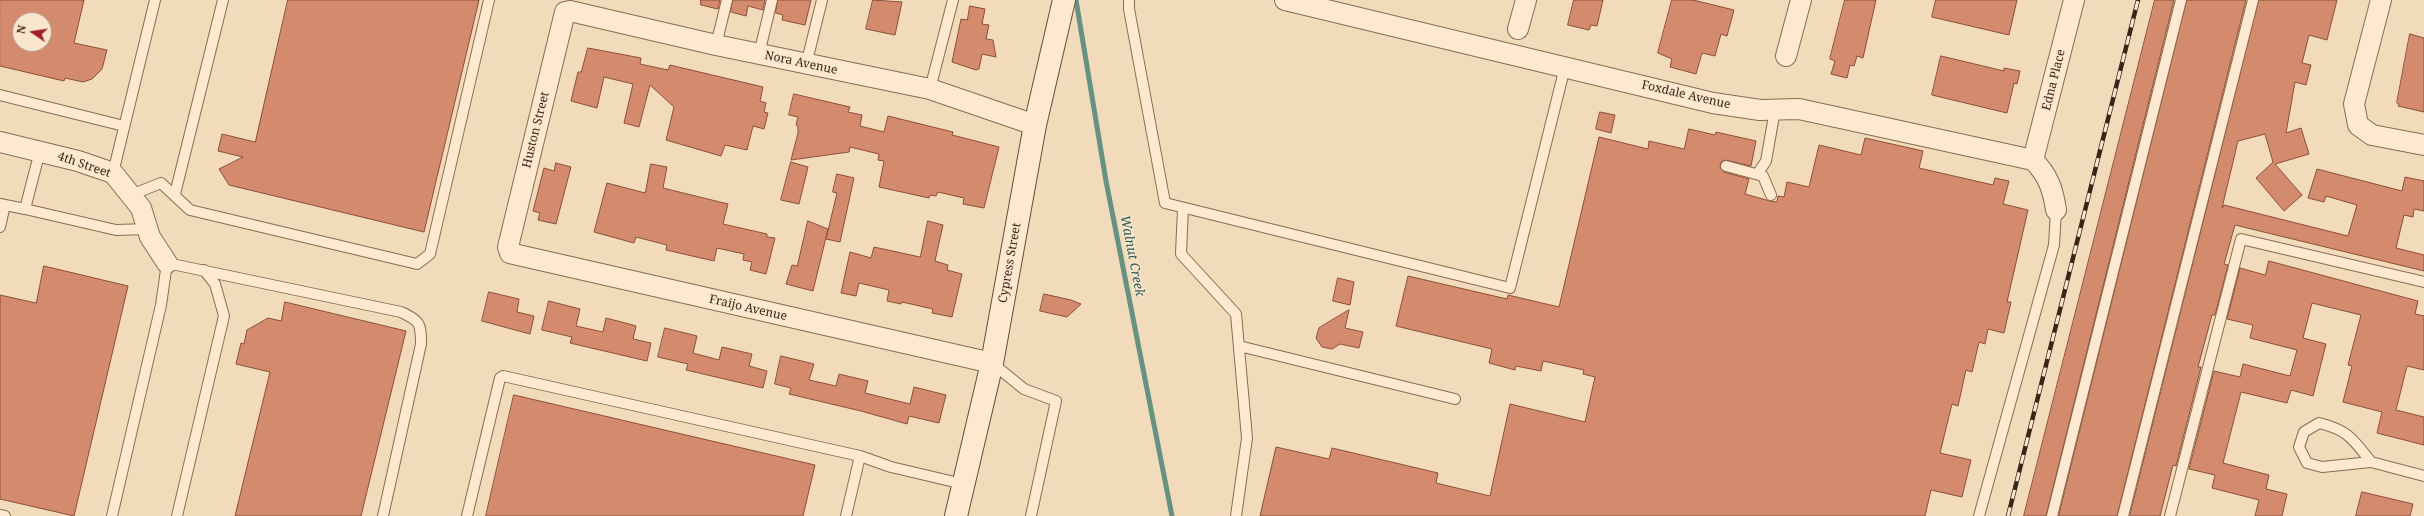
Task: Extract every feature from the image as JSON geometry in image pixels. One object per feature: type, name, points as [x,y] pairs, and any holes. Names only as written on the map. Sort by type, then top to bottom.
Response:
[{"type":"street","name":"Foxdale Avenue","points":[[1285,0],[1713,103],[1760,110],[1799,109],[2033,160]]},
{"type":"street","points":[[1518,29],[1526,0]]},
{"type":"street","points":[[1786,56],[1801,0]]},
{"type":"street","name":"Edna Place","points":[[2033,160],[2074,0]]},
{"type":"street","points":[[2381,0],[2354,104],[2358,125],[2372,135],[2424,145]]},
{"type":"street","name":"Cypress Street","points":[[956,516],[992,363],[1035,125],[1063,5]]},
{"type":"street","name":"Nora Avenue","points":[[565,12],[576,12],[716,45],[930,90],[1035,125]]},
{"type":"street","name":"Huston Street","points":[[508,247],[565,12]]},
{"type":"street","name":"4th Street","points":[[0,142],[78,161],[113,173],[141,208],[148,229],[167,263]]},
{"type":"street","points":[[2033,160],[2043,170],[2053,189],[2056,210]]},
{"type":"street","name":"Fraijo Avenue","points":[[508,247],[510,253],[518,255],[992,363]]},
{"type":"lane","points":[[113,173],[155,0]]},
{"type":"lane","points":[[174,194],[223,0]]},
{"type":"lane","points":[[131,195],[162,183],[190,210],[417,264],[430,254],[489,0]]},
{"type":"lane","points":[[716,45],[727,0]]},
{"type":"lane","points":[[759,54],[772,0]]},
{"type":"lane","points":[[806,64],[822,0]]},
{"type":"lane","points":[[930,90],[953,0]]},
{"type":"lane","points":[[1129,0],[1129,9],[1166,203],[1510,288],[1565,67]]},
{"type":"lane","points":[[2052,516],[2181,0]]},
{"type":"lane","points":[[2123,516],[2253,0]]},
{"type":"lane","points":[[0,95],[124,126]]},
{"type":"lane","points":[[1758,173],[1766,161],[1775,110]]},
{"type":"lane","points":[[25,209],[40,151]]},
{"type":"lane","points":[[1726,166],[1758,173],[1766,179],[1771,195]]},
{"type":"lane","points":[[0,227],[2,204],[116,230],[148,229]]},
{"type":"lane","points":[[1184,208],[1181,254],[1236,314],[1247,438],[1236,516]]},
{"type":"lane","points":[[1979,516],[2054,246],[2056,210]]},
{"type":"lane","points":[[2170,516],[2242,239],[2424,282]]},
{"type":"lane","points":[[112,516],[161,305],[167,263],[400,312],[416,319],[421,326],[421,344],[383,516]]},
{"type":"lane","points":[[177,516],[224,316],[215,284],[204,270]]},
{"type":"lane","points":[[1239,346],[1455,400]]},
{"type":"lane","points":[[992,363],[1024,389],[1056,402],[1031,516]]},
{"type":"lane","points":[[467,516],[500,378],[503,376],[860,456],[891,467],[963,484]]},
{"type":"lane","points":[[2371,462],[2355,441],[2338,427],[2318,423],[2304,432],[2298,447],[2307,463],[2322,467],[2371,462],[2424,476]]},
{"type":"lane","points":[[846,516],[860,456]]},
{"type":"lane","points":[[0,515],[5,516]]},
{"type":"building","points":[[0,0],[84,0],[74,43],[107,50],[102,69],[92,79],[83,82],[65,78],[64,81],[0,66]]},
{"type":"building","points":[[288,0],[479,0],[424,232],[229,185],[219,169],[243,157],[218,151],[222,134],[255,142]]},
{"type":"building","points":[[701,0],[720,0],[718,9],[701,5]]},
{"type":"building","points":[[733,0],[765,0],[763,10],[748,6],[746,16],[731,12]]},
{"type":"building","points":[[778,0],[811,0],[805,25],[782,20],[783,15],[776,13]]},
{"type":"building","points":[[873,0],[902,2],[895,35],[866,29]]},
{"type":"building","points":[[1574,0],[1603,0],[1597,26],[1591,25],[1589,30],[1568,25]]},
{"type":"building","points":[[1672,0],[1693,0],[1734,10],[1727,36],[1721,34],[1715,56],[1702,53],[1696,74],[1670,67],[1672,59],[1658,53]]},
{"type":"building","points":[[1845,0],[1876,0],[1863,58],[1857,56],[1854,66],[1850,65],[1847,78],[1831,74],[1835,61],[1830,59]]},
{"type":"building","points":[[1936,0],[2017,0],[2009,35],[1932,17]]},
{"type":"building","points":[[2155,0],[2174,0],[2046,516],[2024,516]]},
{"type":"building","points":[[2187,0],[2246,0],[2117,516],[2059,516]]},
{"type":"building","points":[[2259,0],[2337,0],[2327,40],[2309,35],[2302,63],[2311,65],[2306,85],[2295,82],[2286,133],[2301,128],[2309,154],[2275,164],[2302,195],[2284,211],[2256,178],[2273,162],[2265,134],[2238,141],[2222,208],[2224,205],[2348,236],[2357,205],[2326,196],[2324,202],[2308,198],[2317,169],[2402,191],[2405,177],[2424,181],[2424,211],[2414,209],[2413,217],[2404,215],[2396,248],[2424,255],[2424,271],[2235,225],[2224,264],[2228,265],[2215,315],[2212,315],[2198,367],[2201,367],[2176,466],[2173,465],[2160,516],[2130,516]]},
{"type":"building","points":[[970,6],[985,9],[982,24],[989,25],[986,39],[993,40],[996,57],[982,54],[979,69],[976,70],[952,62],[961,19],[967,20]]},
{"type":"building","points":[[2410,34],[2424,38],[2424,112],[2398,106],[2399,104],[2397,103]]},
{"type":"building","points":[[588,48],[641,58],[640,64],[668,70],[670,65],[763,87],[760,101],[766,103],[764,112],[768,113],[764,129],[753,126],[747,150],[725,145],[721,156],[666,140],[674,107],[650,85],[639,127],[624,123],[633,84],[604,77],[597,108],[571,101],[578,72],[581,72]]},
{"type":"building","points":[[1941,56],[2004,71],[2004,68],[2020,71],[2017,84],[2014,83],[2007,113],[1932,95]]},
{"type":"building","points":[[794,94],[850,107],[848,112],[862,115],[860,126],[884,132],[888,116],[953,132],[952,135],[999,147],[984,208],[963,204],[964,198],[938,192],[936,196],[930,195],[929,198],[879,187],[884,161],[878,160],[879,154],[850,147],[849,152],[791,160],[798,133],[798,126],[796,125],[798,117],[789,115]]},
{"type":"building","points":[[1600,112],[1615,115],[1611,133],[1596,129]]},
{"type":"building","points":[[1689,129],[1715,135],[1716,132],[1756,141],[1751,166],[1725,160],[1721,162],[1720,167],[1724,172],[1749,179],[1745,194],[1770,201],[1777,202],[1778,196],[1784,197],[1787,182],[1809,187],[1819,145],[1861,155],[1865,138],[1923,151],[1919,168],[1993,185],[1995,178],[2009,181],[2003,204],[2028,210],[2007,302],[2011,302],[2004,333],[1988,329],[1985,344],[1979,342],[1972,372],[1966,370],[1958,406],[1952,404],[1940,453],[1971,460],[1962,497],[1931,490],[1925,516],[1260,516],[1276,447],[1329,459],[1332,448],[1438,473],[1436,483],[1490,496],[1510,404],[1585,422],[1595,377],[1583,374],[1584,370],[1543,361],[1541,371],[1516,366],[1515,370],[1489,363],[1492,349],[1396,326],[1408,276],[1507,299],[1508,295],[1559,307],[1599,137],[1648,149],[1649,141],[1684,149]]},
{"type":"building","points":[[791,162],[808,167],[799,204],[781,200]]},
{"type":"building","points":[[556,163],[571,167],[556,224],[538,220],[540,213],[533,211],[544,168],[554,171]]},
{"type":"building","points":[[651,164],[667,167],[663,188],[728,204],[723,224],[767,234],[767,237],[775,238],[766,274],[750,270],[752,262],[743,260],[744,254],[717,248],[714,261],[666,250],[667,245],[636,237],[634,243],[594,232],[607,183],[645,193]]},
{"type":"building","points":[[837,174],[854,178],[840,242],[826,239],[837,193],[833,192]]},
{"type":"building","points":[[808,221],[828,229],[813,291],[786,284],[792,265],[797,266]]},
{"type":"building","points":[[928,221],[943,225],[935,261],[948,265],[947,270],[962,274],[952,317],[932,313],[933,309],[902,302],[901,304],[887,301],[889,290],[859,283],[856,296],[841,293],[850,252],[871,258],[874,247],[920,257]]},
{"type":"building","points":[[2269,261],[2418,301],[2415,314],[2424,316],[2424,370],[2407,366],[2396,410],[2424,417],[2424,445],[2377,433],[2382,412],[2343,402],[2352,366],[2348,365],[2361,315],[2312,303],[2303,338],[2326,344],[2313,396],[2291,390],[2287,403],[2241,392],[2223,463],[2269,475],[2266,489],[2287,494],[2282,516],[2255,516],[2259,500],[2212,488],[2215,475],[2189,469],[2214,371],[2240,377],[2243,364],[2290,376],[2297,350],[2250,338],[2253,325],[2227,319],[2240,268],[2265,275]]},
{"type":"building","points":[[44,266],[128,286],[74,516],[0,499],[0,295],[36,303]]},
{"type":"building","points":[[1338,278],[1354,282],[1350,305],[1333,301]]},
{"type":"building","points":[[489,292],[519,299],[517,312],[534,316],[530,334],[482,321]]},
{"type":"building","points":[[1044,294],[1071,300],[1081,304],[1067,317],[1040,311]]},
{"type":"building","points":[[549,301],[580,309],[576,326],[603,332],[606,318],[636,326],[633,339],[651,343],[647,361],[570,343],[572,337],[542,330]]},
{"type":"building","points":[[285,302],[406,331],[361,516],[235,516],[270,372],[236,364],[241,343],[244,344],[247,330],[268,318],[281,321]]},
{"type":"building","points":[[1349,310],[1345,328],[1363,332],[1359,348],[1340,344],[1332,349],[1322,347],[1316,338],[1319,328]]},
{"type":"building","points":[[665,328],[697,336],[693,353],[719,360],[722,347],[752,354],[749,366],[767,371],[763,388],[686,370],[688,364],[658,357]]},
{"type":"building","points":[[781,356],[814,364],[809,380],[836,386],[839,374],[868,381],[865,393],[910,404],[914,387],[946,395],[939,423],[909,416],[907,424],[861,411],[789,394],[791,388],[775,384]]},
{"type":"building","points":[[514,395],[815,465],[803,516],[486,516]]},
{"type":"building","points":[[2362,492],[2413,504],[2410,516],[2356,516]]},
{"type":"waterway","name":"Walnut Creek","points":[[1076,0],[1106,181],[1172,516]]},
{"type":"railway","points":[[2008,516],[2138,0]]}]
